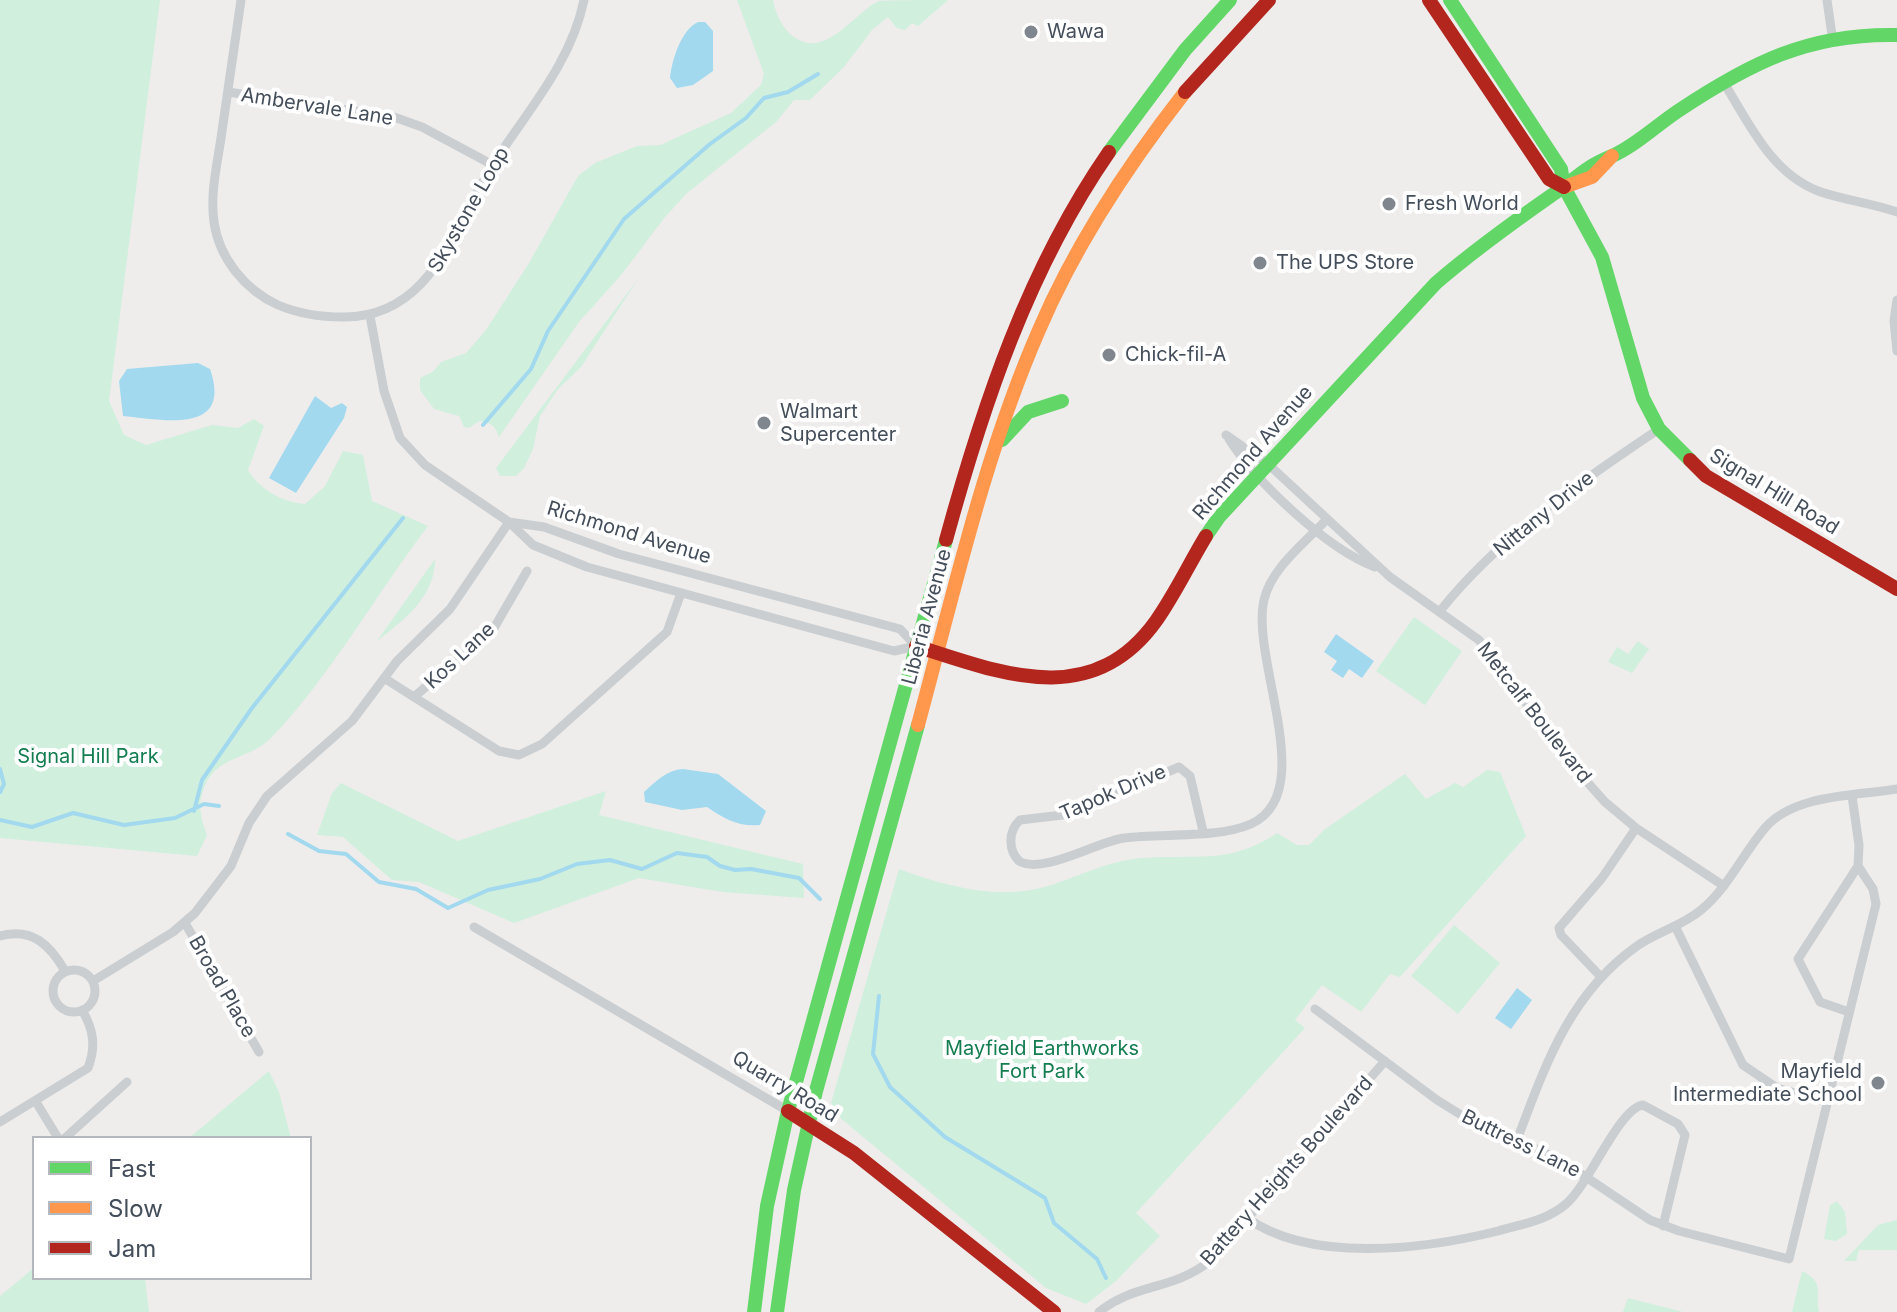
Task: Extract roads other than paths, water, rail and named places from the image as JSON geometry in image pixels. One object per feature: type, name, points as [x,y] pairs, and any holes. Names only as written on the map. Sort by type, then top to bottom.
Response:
[{"type":"main road","name":"Liberia Avenue","points":[[754,1312],[767,1206],[788,1111],[982,412],[1034,287],[1079,202],[1165,71],[1230,0]]},
{"type":"main road","name":"Liberia Avenue","points":[[777,1312],[786,1232],[809,1123],[994,451],[1032,344],[1082,239],[1159,124],[1207,64],[1269,0]]},
{"type":"main road","name":"Signal Hill Road","points":[[1429,0],[1549,179],[1564,187]]},
{"type":"main road","name":"Signal Hill Road","points":[[1450,0],[1561,169],[1564,187],[1602,257],[1643,398],[1659,429],[1685,459],[1717,484],[1897,589]]},
{"type":"main road","name":"Richmond Avenue","points":[[916,646],[1008,674],[1044,680],[1078,678],[1108,667],[1146,635],[1196,550],[1262,470],[1436,283],[1481,244],[1564,187],[1582,183],[1606,167],[1612,156],[1771,55],[1832,35],[1897,35]]},
{"type":"main road","points":[[1456,41],[1463,41],[1481,66],[1508,88]]},
{"type":"main road","points":[[994,451],[1021,417],[1062,401]]},
{"type":"main road","name":"Quarry Road","points":[[788,1111],[854,1153],[1054,1312]]},
{"type":"street","name":"Skystone Loop","points":[[241,0],[213,203],[214,224],[227,261],[252,289],[290,310],[315,316],[370,316],[408,297],[429,278],[493,165],[562,61],[572,41],[582,0]]},
{"type":"street","points":[[1827,0],[1832,35]]},
{"type":"street","points":[[1724,83],[1768,153],[1795,179],[1822,192],[1897,212]]},
{"type":"street","name":"Ambervale Lane","points":[[228,92],[394,117],[422,127],[493,165]]},
{"type":"street","points":[[1897,300],[1894,321],[1897,351]]},
{"type":"street","name":"Richmond Avenue","points":[[370,316],[384,391],[400,438],[425,465],[509,522],[533,545],[559,558],[894,651],[916,646]]},
{"type":"street","name":"Nittany Drive","points":[[1440,611],[1459,587],[1516,534],[1581,481],[1659,429]]},
{"type":"street","name":"Metcalf Boulevard","points":[[1262,470],[1327,519],[1382,570],[1479,640],[1581,776],[1636,828],[1724,886]]},
{"type":"street","name":"Metcalf Boulevard","points":[[1262,470],[1316,531],[1338,548],[1382,570]]},
{"type":"street","name":"Tapok Drive","points":[[1203,831],[1190,776],[1179,767],[1071,814],[1020,820],[1012,830],[1010,847],[1019,861],[1039,866],[1112,840],[1203,831],[1250,824],[1266,813],[1280,792],[1284,766],[1262,641],[1262,612],[1273,578],[1327,519]]},
{"type":"street","name":"Richmond Avenue","points":[[509,522],[544,527],[619,554],[900,629],[916,646]]},
{"type":"street","points":[[93,981],[185,923],[223,878],[249,823],[267,796],[352,721],[384,678],[450,609],[509,522]]},
{"type":"street","name":"Kos Lane","points":[[414,697],[494,628],[527,571]]},
{"type":"street","points":[[384,678],[499,751],[509,755],[526,753],[542,744],[663,636],[681,593]]},
{"type":"street","points":[[1517,1140],[1555,1041],[1577,1005],[1601,977],[1638,946],[1698,913],[1724,886],[1765,828],[1786,811],[1897,789]]},
{"type":"street","points":[[1849,1012],[1820,1002],[1798,959],[1858,866],[1859,845],[1852,796]]},
{"type":"street","points":[[1601,977],[1561,935],[1559,928],[1602,878],[1636,828]]},
{"type":"street","points":[[1675,926],[1743,1065],[1777,1088],[1827,1102],[1876,904],[1873,889],[1858,866]]},
{"type":"street","name":"Broad Place","points":[[185,923],[259,1052]]},
{"type":"street","name":"Quarry Road","points":[[474,927],[788,1111]]},
{"type":"street","points":[[0,936],[16,933],[42,941],[65,971],[84,972],[93,981],[93,1001],[82,1010],[68,1011],[53,996],[55,982],[65,971]]},
{"type":"street","name":"Buttress Lane","points":[[1315,1009],[1466,1118],[1559,1159],[1630,1208],[1663,1226],[1789,1259],[1827,1102]]},
{"type":"street","points":[[0,1122],[88,1068],[94,1042],[90,1023],[82,1010]]},
{"type":"street","name":"Battery Heights Boulevard","points":[[1099,1312],[1127,1294],[1172,1284],[1196,1271],[1247,1218],[1385,1061]]},
{"type":"street","points":[[67,1136],[127,1082]]},
{"type":"street","points":[[36,1102],[57,1136]]},
{"type":"street","points":[[1247,1218],[1283,1236],[1360,1249],[1396,1250],[1541,1220],[1565,1204],[1589,1178],[1631,1109],[1648,1106],[1678,1124],[1683,1129],[1686,1143],[1663,1226]]},
{"type":"water","points":[[698,22],[705,22],[713,31],[713,71],[693,85],[677,88],[670,78],[675,54],[682,38]]},
{"type":"water","points":[[198,363],[210,369],[215,390],[212,405],[203,414],[174,420],[123,416],[119,381],[127,369]]},
{"type":"water","points":[[315,396],[331,408],[342,403],[347,407],[344,418],[296,493],[269,478]]},
{"type":"water","points":[[1336,634],[1374,661],[1362,678],[1349,669],[1343,678],[1331,670],[1337,661],[1324,652]]},
{"type":"water","points":[[683,769],[718,774],[766,811],[760,825],[732,821],[707,807],[682,810],[645,802],[644,792],[653,784],[667,774]]},
{"type":"water","points":[[1517,988],[1532,1000],[1511,1029],[1495,1018]]},
{"type":"waterway","points":[[483,425],[531,369],[548,331],[624,219],[710,144],[746,118],[764,98],[788,92],[818,74]]},
{"type":"waterway","points":[[194,811],[202,780],[252,708],[403,518]]},
{"type":"waterway","points":[[0,769],[4,784],[0,792]]},
{"type":"waterway","points":[[0,820],[32,827],[73,813],[124,825],[175,818],[204,804],[219,806]]},
{"type":"waterway","points":[[288,834],[319,851],[346,854],[379,882],[416,889],[448,908],[488,890],[540,879],[577,864],[610,860],[642,869],[677,853],[707,857],[720,866],[735,870],[751,869],[799,878],[820,899]]},
{"type":"waterway","points":[[879,996],[873,1054],[890,1087],[945,1137],[1045,1198],[1054,1223],[1097,1259],[1106,1278]]},
{"type":"place","name":"Wawa","points":[[1031,32]]},
{"type":"place","name":"Fresh World","points":[[1389,204]]},
{"type":"place","name":"The UPS Store","points":[[1260,263]]},
{"type":"place","name":"Chick-fil-A","points":[[1109,355]]},
{"type":"place","name":"Walmart Supercenter","points":[[764,423]]},
{"type":"place","name":"Mayfield Intermediate School","points":[[1878,1083]]},
{"type":"park label","name":"Signal Hill Park","points":[[88,757]]},
{"type":"park label","name":"Mayfield Earthworks Fort Park","points":[[1042,1060]]}]
